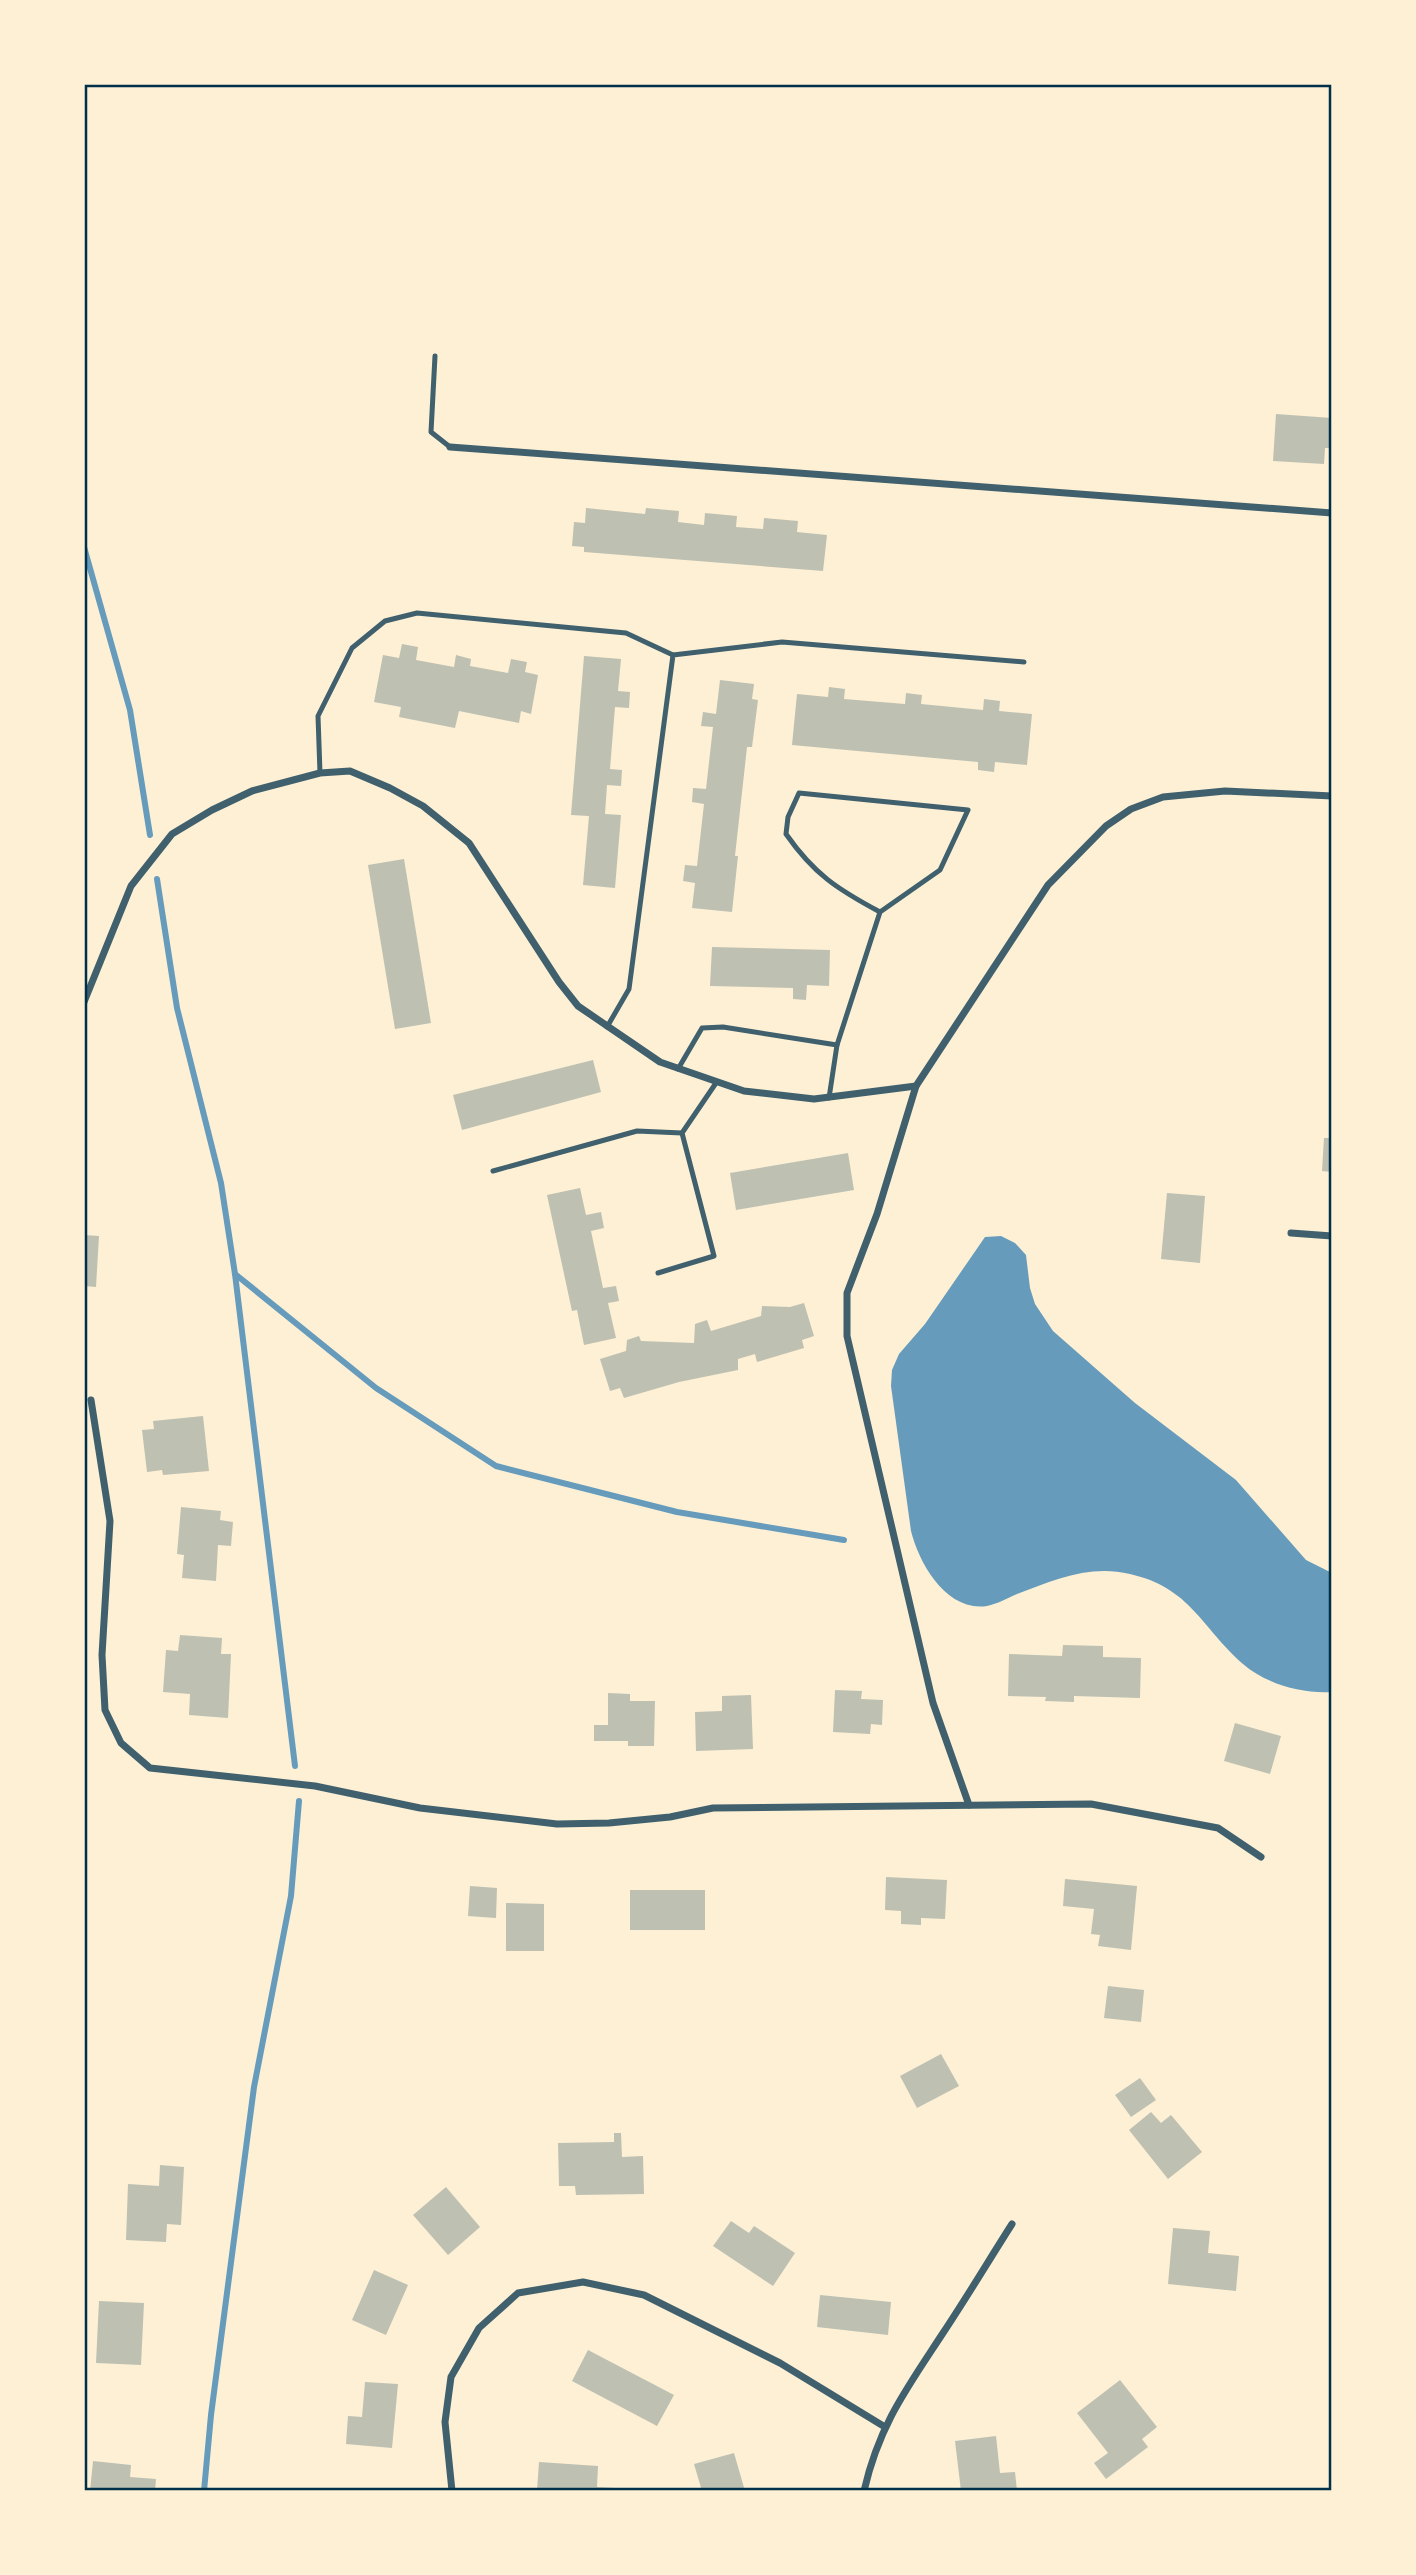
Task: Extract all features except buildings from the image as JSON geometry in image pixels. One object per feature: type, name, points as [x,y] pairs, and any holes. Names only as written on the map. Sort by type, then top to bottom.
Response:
[{"type":"street","points":[[450,447],[1332,513]]},
{"type":"street","points":[[84,1002],[131,886],[172,834],[212,810],[252,792],[320,773],[350,771],[423,806],[469,843],[559,982],[578,1006],[660,1062],[744,1091],[814,1099],[916,1086]]},
{"type":"street","points":[[969,1805],[933,1703],[847,1336],[847,1293],[877,1214],[916,1086],[1048,885],[1106,826],[1131,809],[1163,797],[1225,791],[1332,796]]},
{"type":"street","points":[[1292,1233],[1332,1236]]},
{"type":"street","points":[[91,1400],[110,1521],[102,1656],[105,1710],[121,1742],[149,1768],[316,1786],[420,1808],[557,1824],[609,1823],[670,1817],[713,1808],[1091,1804],[1218,1828],[1261,1857]]},
{"type":"street","points":[[864,2491],[885,2427],[909,2382],[943,2334],[1012,2224]]},
{"type":"street","points":[[452,2491],[444,2422],[451,2377],[479,2328],[518,2293],[583,2282],[644,2295],[780,2363],[885,2427]]},
{"type":"lane","points":[[435,356],[431,432],[450,447]]},
{"type":"lane","points":[[320,773],[318,716],[352,648],[385,621],[417,613],[626,633],[673,655],[782,642],[1024,662]]},
{"type":"lane","points":[[607,1027],[629,989],[673,655]]},
{"type":"lane","points":[[829,1098],[836,1045],[880,912],[940,870],[968,810],[799,793],[788,817],[786,834],[803,859],[837,889],[880,912]]},
{"type":"lane","points":[[678,1069],[702,1028],[723,1027],[836,1045]]},
{"type":"lane","points":[[681,1133],[716,1083]]},
{"type":"lane","points":[[493,1171],[637,1130],[681,1133]]},
{"type":"lane","points":[[658,1273],[714,1256],[681,1133]]},
{"type":"water","points":[[1001,1236],[1015,1243],[1026,1255],[1035,1304],[1053,1331],[1135,1403],[1236,1480],[1306,1560],[1332,1573],[1332,1692],[1297,1689],[1262,1677],[1243,1664],[1181,1599],[1151,1580],[1130,1574],[1101,1571],[1072,1575],[987,1606],[972,1606],[959,1601],[937,1583],[920,1557],[911,1531],[891,1386],[892,1370],[899,1354],[925,1324],[985,1237]]},
{"type":"waterway","points":[[84,547],[130,710],[150,835]]},
{"type":"waterway","points":[[157,879],[177,1008],[221,1183],[235,1274],[295,1766]]},
{"type":"waterway","points":[[235,1274],[376,1388],[496,1466],[677,1512],[844,1540]]},
{"type":"waterway","points":[[204,2491],[211,2415],[254,2087],[291,1896],[299,1801]]}]
